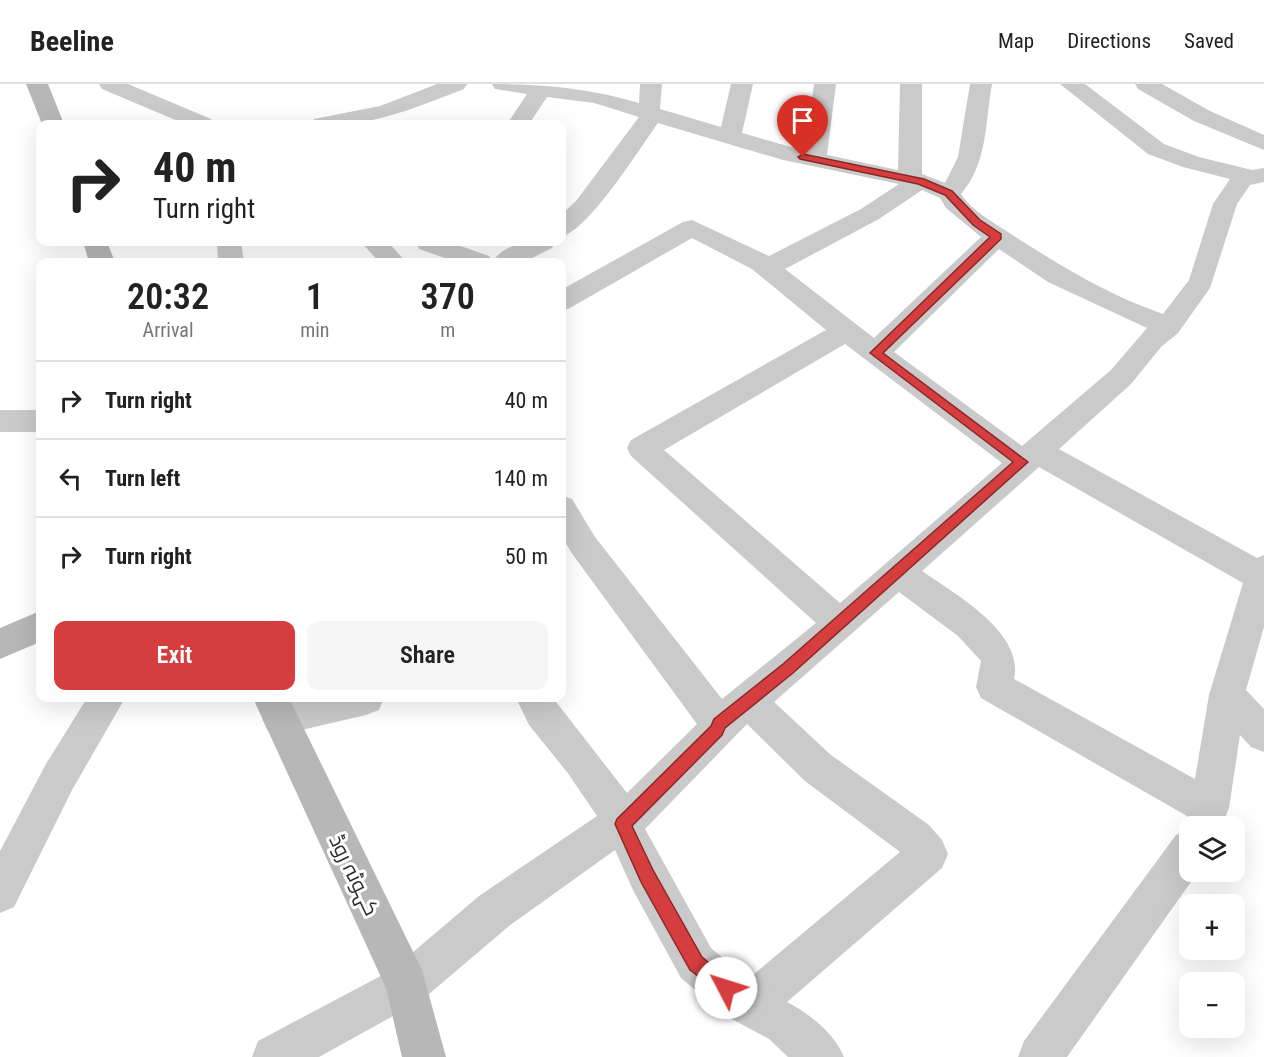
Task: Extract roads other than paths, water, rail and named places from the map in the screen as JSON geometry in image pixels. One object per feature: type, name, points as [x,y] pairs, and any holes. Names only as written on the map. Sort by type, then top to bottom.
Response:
[{"type":"main road","points":[[37,84],[51,120]]},
{"type":"main road","points":[[0,644],[36,628]]},
{"type":"main road","name":"کہوٹہ روڈ","points":[[275,708],[407,985],[424,1057]]},
{"type":"street","points":[[110,84],[194,120]]},
{"type":"street","points":[[379,119],[449,84],[456,84]]},
{"type":"street","points":[[566,224],[585,206],[651,113],[651,84]]},
{"type":"street","points":[[729,138],[738,109],[742,84]]},
{"type":"street","points":[[815,159],[825,84]]},
{"type":"street","points":[[911,84],[915,180]]},
{"type":"street","points":[[949,193],[960,183],[974,135],[981,84]]},
{"type":"street","points":[[1071,84],[1156,149],[1191,162],[1258,176]]},
{"type":"street","points":[[1146,84],[1202,116],[1264,143]]},
{"type":"street","points":[[518,120],[521,86],[607,92],[651,113],[729,138],[915,180],[949,193],[977,223],[1057,276],[1135,314],[1168,326]]},
{"type":"street","points":[[274,1057],[407,985],[494,911],[601,836],[619,824],[623,824],[733,712],[839,623],[1121,377],[1152,340],[1168,326],[1201,282],[1225,204],[1242,179],[1258,176]]},
{"type":"street","points":[[767,268],[870,214],[915,180]]},
{"type":"street","points":[[566,299],[692,228],[767,268],[876,353],[1029,456],[1262,572],[1227,695],[1206,816]]},
{"type":"street","points":[[876,353],[997,236]]},
{"type":"street","points":[[378,246],[389,258]]},
{"type":"street","points":[[436,246],[469,258]]},
{"type":"street","points":[[513,258],[535,246]]},
{"type":"street","points":[[839,623],[642,448],[846,331]]},
{"type":"street","points":[[0,421],[36,420]]},
{"type":"street","points":[[566,516],[584,546],[733,712],[818,768],[915,839],[928,854],[750,1006]]},
{"type":"street","points":[[897,572],[980,634],[993,649],[998,660],[994,687],[1203,816]]},
{"type":"street","points":[[1227,695],[1264,735]]},
{"type":"street","points":[[0,893],[58,777],[105,702]]},
{"type":"street","points":[[275,708],[330,702]]},
{"type":"street","points":[[536,702],[593,776],[623,824],[647,876],[696,963],[750,1006],[784,1024],[822,1057]]},
{"type":"street","points":[[1040,1057],[1179,864]]}]
